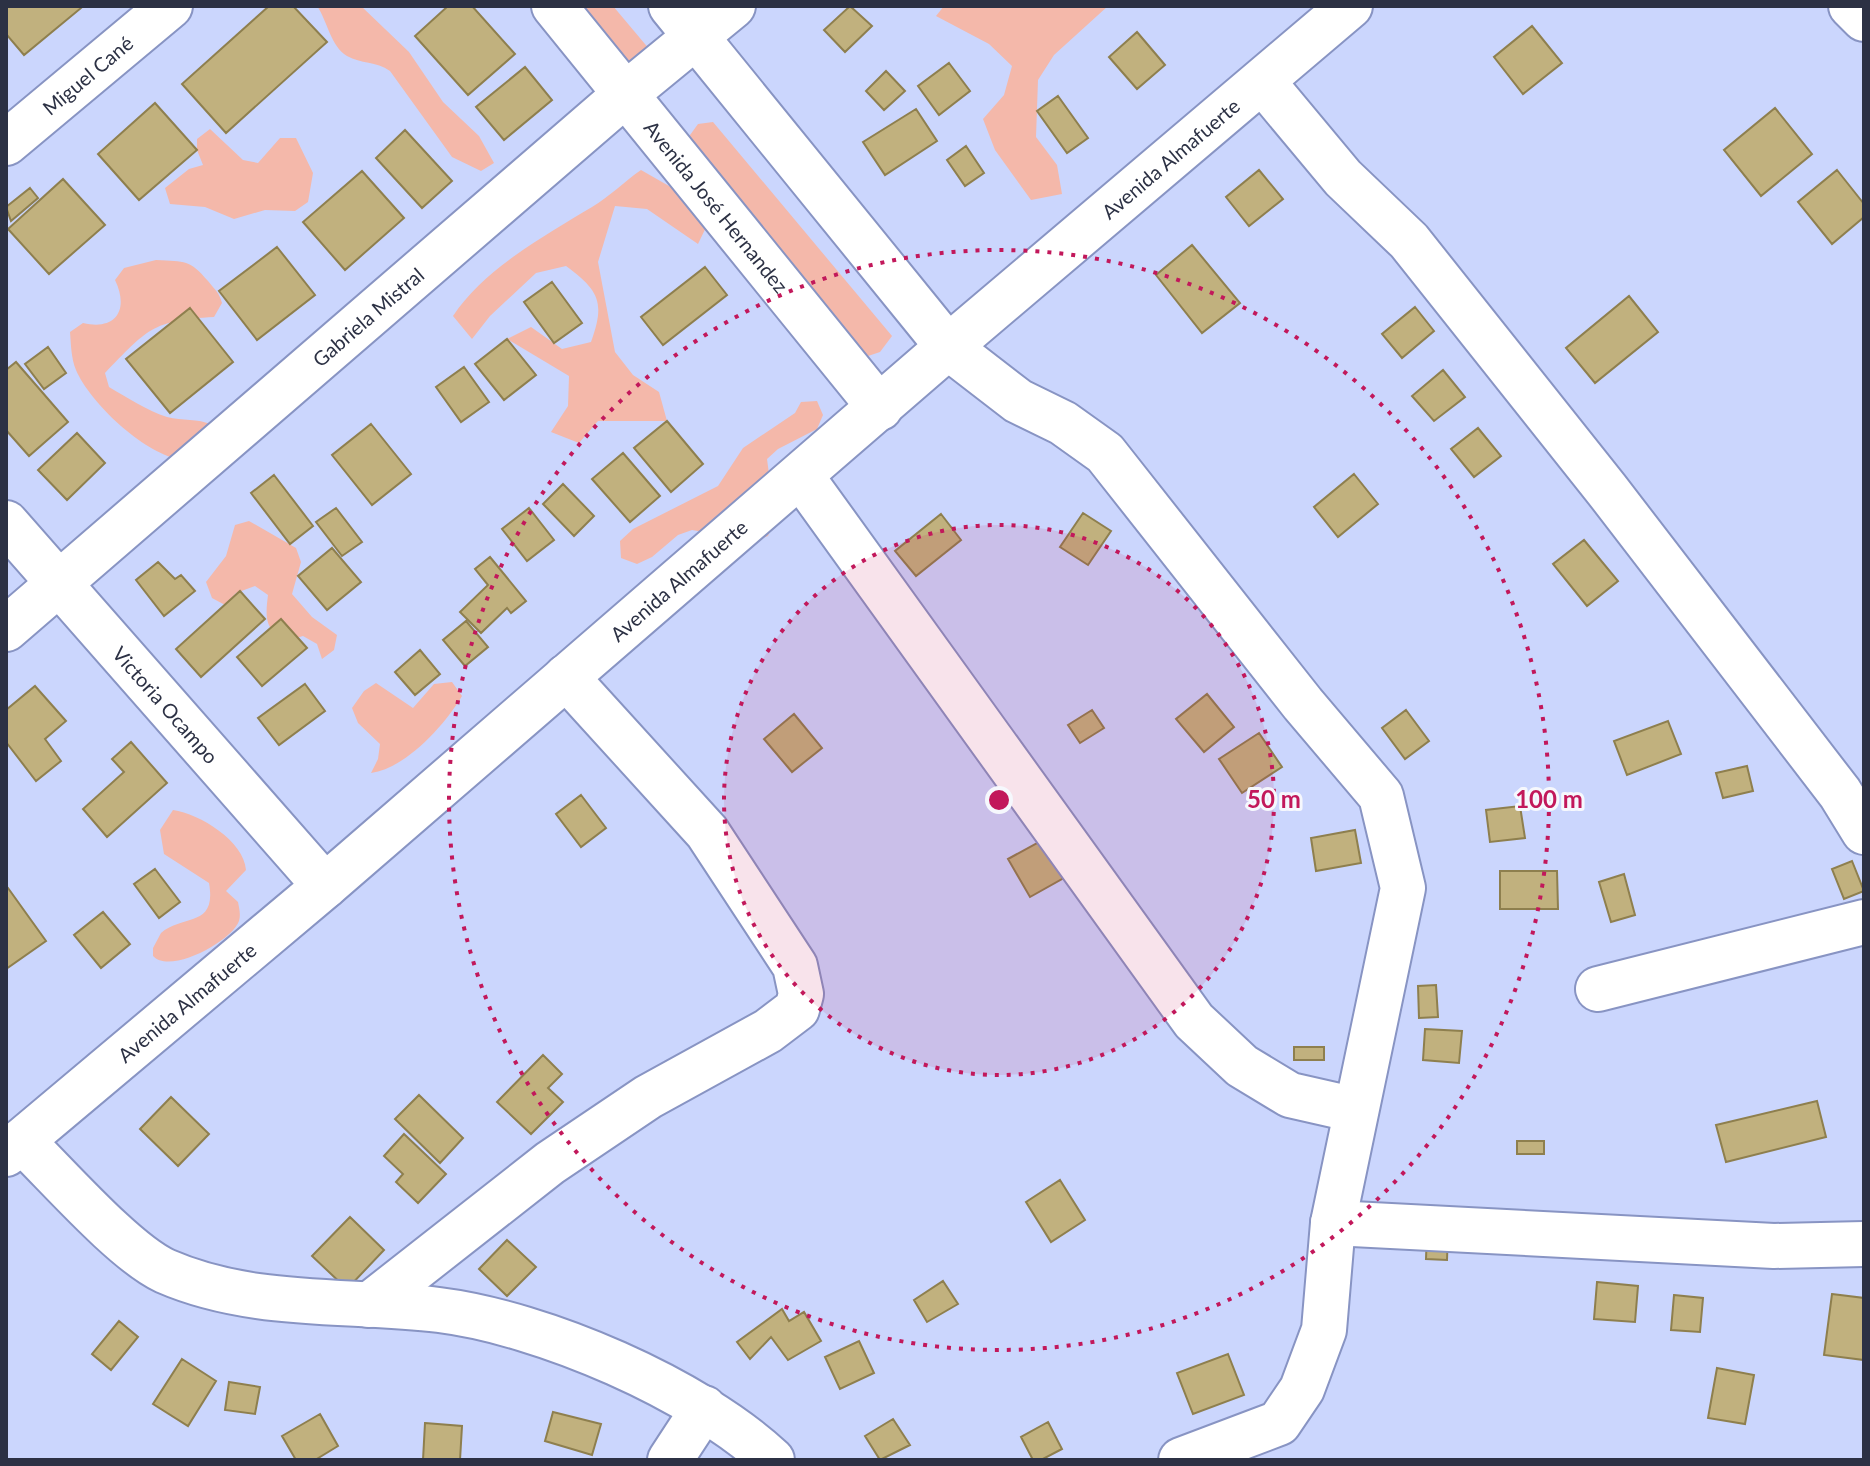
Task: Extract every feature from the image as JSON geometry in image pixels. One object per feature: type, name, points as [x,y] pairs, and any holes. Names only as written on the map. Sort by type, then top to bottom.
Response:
[{"type":"street","name":"Miguel Cané","points":[[6,143],[170,6]]},
{"type":"street","name":"Avenida José Hernandez","points":[[554,6],[880,408]]},
{"type":"street","name":"Gabriela Mistral","points":[[6,629],[627,93],[683,21],[733,6]]},
{"type":"street","name":"Avenida Almafuerte","points":[[14,1148],[325,886],[948,347],[1350,6]]},
{"type":"street","points":[[1851,6],[1864,19]]},
{"type":"street","points":[[683,21],[948,347],[1018,401],[1063,423],[1105,453],[1303,704],[1381,796],[1403,888],[1333,1223],[1324,1330],[1302,1389],[1279,1423],[1181,1460]]},
{"type":"street","points":[[1263,82],[1343,178],[1419,254],[1646,540],[1840,793],[1864,832]]},
{"type":"street","points":[[801,476],[1194,1021],[1242,1066],[1290,1095],[1356,1110]]},
{"type":"street","name":"Victoria Ocampo","points":[[6,523],[325,886]]},
{"type":"street","points":[[369,1305],[550,1163],[648,1097],[768,1031],[797,1009],[801,994],[795,966],[707,832],[566,677]]},
{"type":"street","points":[[1598,989],[1864,922]]},
{"type":"street","points":[[14,1148],[163,1270],[222,1290],[274,1298],[442,1310],[548,1337],[627,1368],[704,1408],[772,1460]]},
{"type":"street","points":[[1333,1223],[1774,1246],[1864,1244]]},
{"type":"street","points":[[670,1460],[704,1408]]},
{"type":"shaded area","points":[[317,6],[361,6],[409,52],[443,102],[479,136],[494,163],[481,171],[452,157],[390,71],[352,59],[342,52]]},
{"type":"shaded area","points":[[569,6],[613,6],[650,50],[623,70]]},
{"type":"shaded area","points":[[944,6],[1108,6],[1054,55],[1038,80],[1036,137],[1057,165],[1062,194],[1031,200],[995,150],[983,119],[1004,95],[1012,66],[989,44],[936,16]]},
{"type":"shaded area","points":[[713,122],[892,336],[880,352],[865,357],[685,142],[698,124]]},
{"type":"shaded area","points":[[210,129],[243,160],[258,163],[280,138],[296,138],[313,173],[308,202],[295,211],[265,210],[234,219],[205,207],[170,204],[165,188],[189,169],[203,165],[197,150],[197,139]]},
{"type":"shaded area","points":[[641,170],[690,198],[711,217],[698,244],[647,209],[615,206],[598,262],[615,352],[633,375],[659,392],[667,421],[598,421],[579,443],[551,432],[568,406],[569,376],[507,339],[531,327],[562,349],[591,342],[598,307],[593,291],[586,283],[566,266],[536,273],[490,316],[472,339],[453,316],[481,283],[498,269],[598,203]]},
{"type":"shaded area","points":[[156,260],[191,265],[215,289],[222,303],[214,317],[177,321],[152,330],[105,373],[109,387],[137,404],[167,417],[212,425],[178,459],[149,447],[105,411],[83,383],[74,365],[72,351],[70,332],[83,323],[104,324],[117,315],[121,300],[115,280],[124,268]]},
{"type":"shaded area","points":[[817,401],[823,415],[817,429],[778,449],[767,459],[775,519],[768,536],[754,541],[692,530],[678,535],[652,557],[637,564],[621,558],[620,541],[633,529],[718,486],[743,448],[795,413],[801,402]]},
{"type":"shaded area","points":[[249,521],[296,548],[301,562],[292,594],[312,617],[337,635],[334,650],[322,659],[317,644],[303,636],[287,641],[274,633],[267,617],[268,595],[255,586],[236,593],[225,605],[212,598],[206,582],[226,556],[235,525]]},
{"type":"shaded area","points":[[452,682],[462,696],[435,732],[397,763],[371,773],[378,759],[380,744],[358,723],[352,708],[364,691],[376,683],[413,708],[434,684]]},
{"type":"shaded area","points":[[173,810],[196,817],[229,839],[238,849],[246,870],[226,891],[238,902],[240,911],[234,929],[200,953],[186,959],[161,961],[153,956],[153,948],[161,933],[203,914],[210,897],[209,883],[164,854],[160,830]]},
{"type":"building","points":[[6,6],[81,8],[24,55],[6,34]]},
{"type":"building","points":[[269,6],[293,6],[327,42],[226,133],[182,84]]},
{"type":"building","points":[[448,6],[472,6],[515,54],[468,95],[415,36]]},
{"type":"building","points":[[850,6],[872,26],[845,52],[824,30]]},
{"type":"building","points":[[1532,26],[1562,63],[1523,94],[1494,57]]},
{"type":"building","points":[[1137,32],[1165,65],[1137,89],[1109,57]]},
{"type":"building","points":[[949,63],[970,91],[939,115],[918,86]]},
{"type":"building","points":[[525,67],[552,100],[504,140],[476,107]]},
{"type":"building","points":[[886,71],[905,91],[884,110],[866,91]]},
{"type":"building","points":[[1058,96],[1088,138],[1067,153],[1037,111]]},
{"type":"building","points":[[155,103],[197,150],[139,200],[98,154]]},
{"type":"building","points":[[1775,108],[1812,154],[1761,196],[1724,150]]},
{"type":"building","points":[[916,109],[937,141],[885,175],[863,142]]},
{"type":"building","points":[[405,130],[452,181],[422,208],[376,158]]},
{"type":"building","points":[[966,146],[984,173],[965,186],[947,160]]},
{"type":"building","points":[[1259,170],[1283,199],[1249,226],[1226,197]]},
{"type":"building","points":[[1837,170],[1864,204],[1864,217],[1832,244],[1798,202]]},
{"type":"building","points":[[362,171],[404,218],[345,270],[303,222]]},
{"type":"building","points":[[63,179],[105,225],[49,274],[8,229]]},
{"type":"building","points":[[30,188],[38,198],[11,221],[6,207]]},
{"type":"building","points":[[1192,245],[1240,303],[1202,333],[1156,275]]},
{"type":"building","points":[[277,247],[315,295],[257,340],[219,291]]},
{"type":"building","points":[[705,267],[727,295],[663,345],[641,317]]},
{"type":"building","points":[[552,282],[582,323],[554,343],[524,302]]},
{"type":"building","points":[[1629,296],[1658,332],[1595,383],[1566,348]]},
{"type":"building","points":[[1415,307],[1434,331],[1402,358],[1382,334]]},
{"type":"building","points":[[190,308],[233,362],[170,413],[126,359]]},
{"type":"building","points":[[507,339],[536,375],[504,400],[475,364]]},
{"type":"building","points":[[48,347],[66,373],[44,389],[25,364]]},
{"type":"building","points":[[16,362],[68,422],[29,456],[6,430],[6,370]]},
{"type":"building","points":[[464,367],[489,402],[461,422],[436,387]]},
{"type":"building","points":[[1443,370],[1465,397],[1434,421],[1412,396]]},
{"type":"building","points":[[667,421],[703,464],[671,492],[634,448]]},
{"type":"building","points":[[371,424],[411,474],[372,505],[332,455]]},
{"type":"building","points":[[1478,428],[1501,456],[1474,477],[1451,449]]},
{"type":"building","points":[[77,433],[105,463],[67,500],[38,470]]},
{"type":"building","points":[[623,453],[660,496],[630,522],[592,479]]},
{"type":"building","points":[[1354,474],[1378,504],[1338,537],[1314,507]]},
{"type":"building","points":[[274,475],[313,526],[290,544],[251,493]]},
{"type":"building","points":[[563,484],[594,516],[574,536],[543,504]]},
{"type":"building","points":[[336,508],[362,542],[342,556],[316,522]]},
{"type":"building","points":[[529,508],[554,540],[527,561],[502,529]]},
{"type":"building","points":[[1083,513],[1111,531],[1088,565],[1060,547]]},
{"type":"building","points":[[941,514],[961,540],[916,576],[895,551]]},
{"type":"building","points":[[1584,540],[1618,581],[1587,606],[1553,564]]},
{"type":"building","points":[[332,548],[361,582],[327,610],[298,576]]},
{"type":"building","points":[[490,557],[526,601],[511,613],[507,608],[481,633],[460,612],[488,585],[475,569]]},
{"type":"building","points":[[158,562],[175,579],[181,575],[195,591],[164,616],[136,580]]},
{"type":"building","points":[[240,591],[265,619],[201,677],[176,649]]},
{"type":"building","points":[[281,619],[307,648],[262,686],[237,657]]},
{"type":"building","points":[[466,621],[488,647],[465,666],[443,640]]},
{"type":"building","points":[[420,650],[440,674],[415,695],[395,672]]},
{"type":"building","points":[[305,684],[325,711],[279,745],[258,718]]},
{"type":"building","points":[[35,686],[66,721],[45,739],[61,761],[36,781],[6,742],[6,710]]},
{"type":"building","points":[[1207,694],[1234,727],[1204,752],[1176,719]]},
{"type":"building","points":[[1092,710],[1104,728],[1080,743],[1068,725]]},
{"type":"building","points":[[1406,710],[1429,741],[1405,759],[1382,728]]},
{"type":"building","points":[[794,714],[822,748],[792,772],[764,739]]},
{"type":"building","points":[[1668,721],[1681,754],[1627,775],[1614,741]]},
{"type":"building","points":[[1259,733],[1282,767],[1242,793],[1219,759]]},
{"type":"building","points":[[131,742],[167,783],[107,837],[83,809],[124,772],[112,759]]},
{"type":"building","points":[[1747,766],[1753,791],[1723,798],[1716,773]]},
{"type":"building","points":[[581,795],[606,828],[581,847],[556,814]]},
{"type":"building","points":[[1520,806],[1525,838],[1490,842],[1486,810]]},
{"type":"building","points":[[1355,830],[1361,863],[1316,871],[1311,838]]},
{"type":"building","points":[[1048,837],[1069,875],[1030,897],[1008,859]]},
{"type":"building","points":[[1852,861],[1864,891],[1844,899],[1832,869]]},
{"type":"building","points":[[155,869],[180,902],[159,918],[134,884]]},
{"type":"building","points":[[1500,871],[1557,871],[1558,909],[1500,909]]},
{"type":"building","points":[[1624,874],[1635,915],[1611,922],[1599,882]]},
{"type":"building","points":[[6,889],[46,941],[6,969]]},
{"type":"building","points":[[103,912],[130,944],[101,968],[74,935]]},
{"type":"building","points":[[1436,985],[1438,1017],[1419,1018],[1418,986]]},
{"type":"building","points":[[1425,1029],[1462,1031],[1459,1063],[1423,1060]]},
{"type":"building","points":[[1294,1047],[1324,1047],[1324,1060],[1294,1060]]},
{"type":"building","points":[[543,1055],[562,1074],[548,1088],[563,1102],[531,1134],[497,1102]]},
{"type":"building","points":[[419,1095],[463,1138],[440,1163],[395,1119]]},
{"type":"building","points":[[171,1097],[209,1134],[178,1166],[140,1129]]},
{"type":"building","points":[[1817,1101],[1826,1137],[1726,1162],[1716,1125]]},
{"type":"building","points":[[404,1134],[446,1174],[418,1203],[396,1182],[403,1174],[384,1156]]},
{"type":"building","points":[[1517,1141],[1544,1141],[1544,1154],[1517,1154]]},
{"type":"building","points":[[1060,1180],[1085,1220],[1051,1242],[1026,1202]]},
{"type":"building","points":[[350,1217],[384,1250],[347,1289],[312,1256]]},
{"type":"building","points":[[1427,1231],[1448,1231],[1447,1260],[1426,1259]]},
{"type":"building","points":[[507,1240],[536,1267],[507,1296],[479,1269]]},
{"type":"building","points":[[943,1281],[958,1304],[927,1322],[914,1300]]},
{"type":"building","points":[[1597,1282],[1638,1286],[1635,1322],[1594,1319]]},
{"type":"building","points":[[1832,1294],[1864,1298],[1864,1360],[1824,1355]]},
{"type":"building","points":[[1674,1295],[1703,1298],[1700,1332],[1671,1330]]},
{"type":"building","points":[[782,1309],[789,1321],[804,1312],[821,1341],[788,1360],[771,1337],[750,1359],[737,1342]]},
{"type":"building","points":[[119,1321],[138,1337],[111,1370],[92,1354]]},
{"type":"building","points":[[859,1341],[874,1373],[840,1389],[825,1357]]},
{"type":"building","points":[[1228,1354],[1244,1395],[1193,1414],[1177,1373]]},
{"type":"building","points":[[182,1359],[216,1381],[188,1426],[153,1404]]},
{"type":"building","points":[[1717,1368],[1754,1375],[1745,1424],[1708,1418]]},
{"type":"building","points":[[229,1382],[260,1387],[255,1414],[225,1410]]},
{"type":"building","points":[[553,1412],[601,1424],[592,1455],[545,1441]]},
{"type":"building","points":[[320,1414],[338,1446],[315,1460],[296,1460],[282,1436]]},
{"type":"building","points":[[893,1419],[910,1445],[880,1460],[865,1436]]},
{"type":"building","points":[[1048,1422],[1062,1449],[1041,1460],[1033,1460],[1021,1437]]},
{"type":"building","points":[[425,1423],[462,1426],[460,1460],[423,1460]]}]
